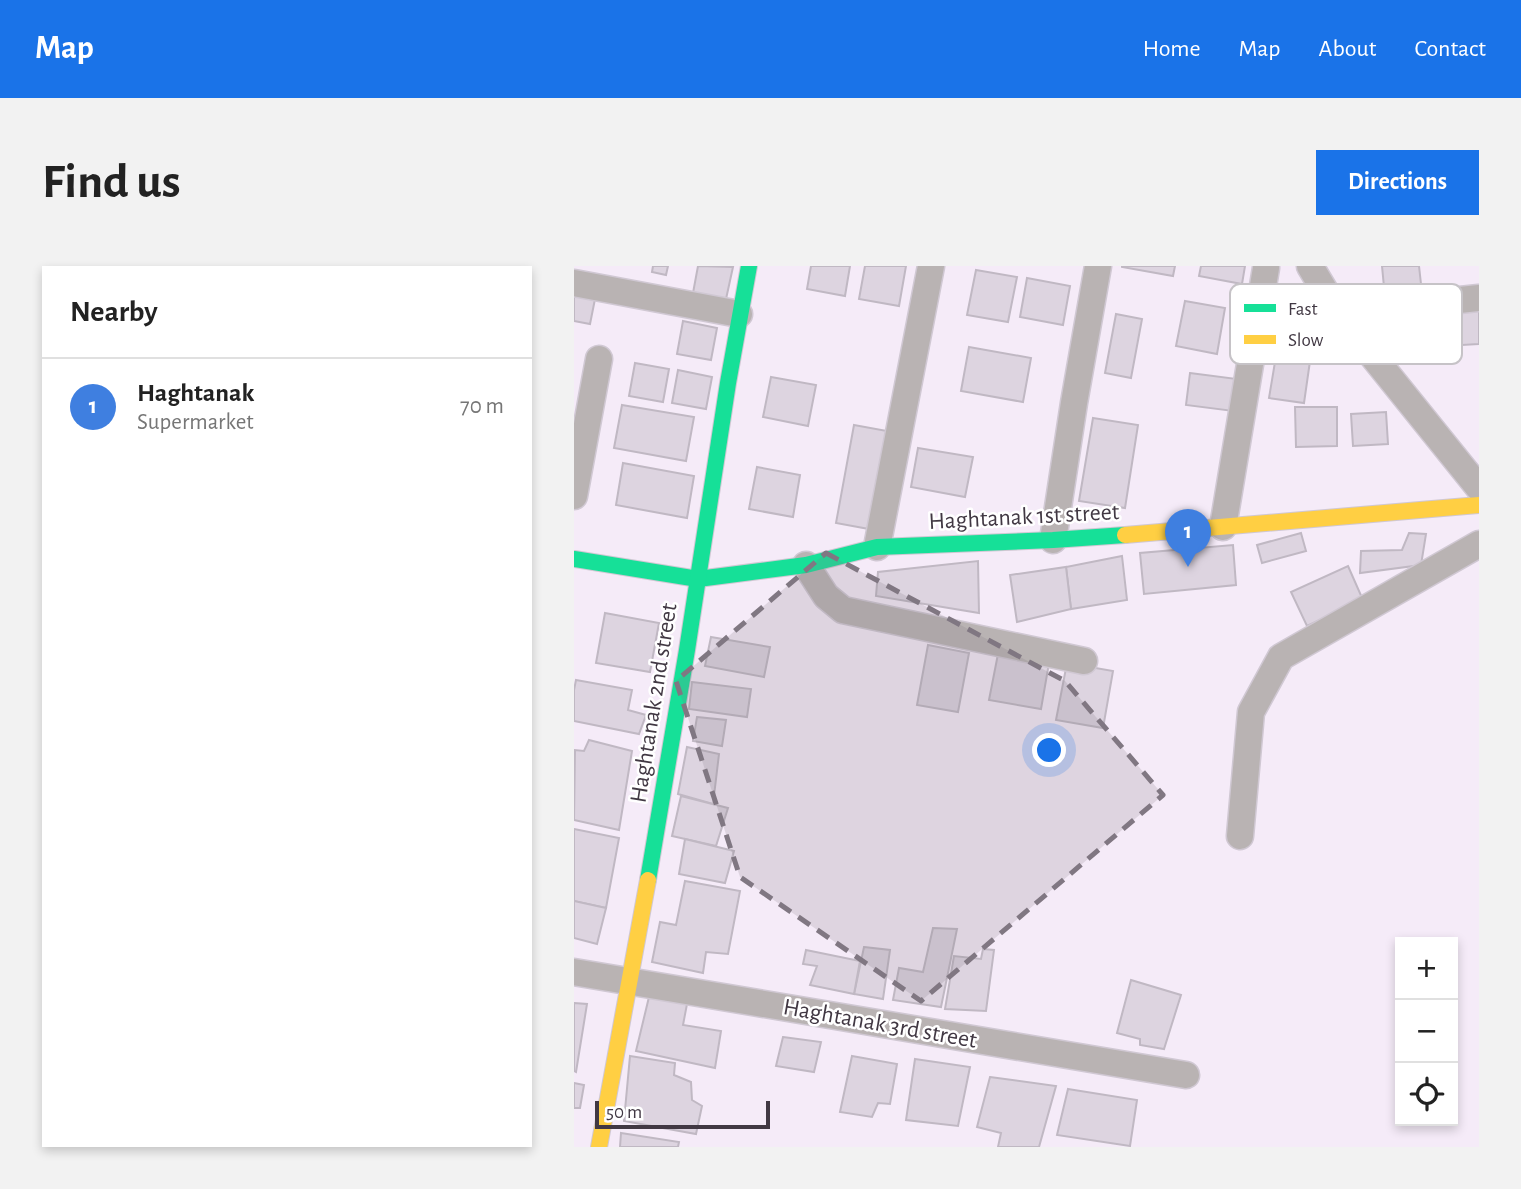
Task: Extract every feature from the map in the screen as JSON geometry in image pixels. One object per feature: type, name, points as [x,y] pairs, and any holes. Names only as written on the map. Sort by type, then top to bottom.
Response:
[{"type":"main road","name":"Haghtanak 2nd street","points":[[599,1147],[631,982],[698,579],[738,314],[749,266]]},
{"type":"main road","name":"Haghtanak 1st street","points":[[574,559],[698,579],[806,565],[877,547],[1053,540],[1479,505]]},
{"type":"street","points":[[877,547],[931,266]]},
{"type":"street","points":[[1053,540],[1098,266]]},
{"type":"street","points":[[1310,266],[1321,284]]},
{"type":"street","points":[[1263,284],[1266,268]]},
{"type":"street","points":[[574,283],[738,314]]},
{"type":"street","points":[[574,496],[599,359]]},
{"type":"street","points":[[1223,527],[1250,364]]},
{"type":"street","points":[[1379,364],[1479,488]]},
{"type":"street","points":[[1240,836],[1251,712],[1281,657],[1479,544]]},
{"type":"street","points":[[806,565],[826,596],[843,610],[1084,661]]},
{"type":"street","name":"Haghtanak 3rd street","points":[[574,972],[1186,1075]]},
{"type":"highlighted area","points":[[826,553],[1065,681],[1163,795],[921,1001],[740,877],[676,681]]},
{"type":"building","points":[[653,266],[668,266],[666,275],[652,272]]},
{"type":"building","points":[[698,266],[733,267],[726,299],[693,293]]},
{"type":"building","points":[[811,266],[850,266],[845,296],[807,289]]},
{"type":"building","points":[[865,266],[906,266],[899,306],[859,299]]},
{"type":"building","points":[[1122,266],[1175,266],[1173,276]]},
{"type":"building","points":[[1201,266],[1245,266],[1242,284],[1199,276]]},
{"type":"building","points":[[1382,266],[1419,266],[1421,284],[1384,284]]},
{"type":"building","points":[[976,270],[1017,277],[1008,322],[967,315]]},
{"type":"building","points":[[1027,278],[1070,286],[1063,325],[1020,317]]},
{"type":"building","points":[[574,295],[595,299],[590,324],[574,321]]},
{"type":"building","points":[[1185,301],[1225,308],[1217,354],[1176,346]]},
{"type":"building","points":[[1479,306],[1479,344],[1462,345],[1462,307]]},
{"type":"building","points":[[1116,314],[1142,319],[1131,378],[1105,373]]},
{"type":"building","points":[[683,321],[717,328],[711,360],[677,354]]},
{"type":"building","points":[[969,347],[1031,358],[1023,402],[961,391]]},
{"type":"building","points":[[635,363],[669,369],[663,402],[629,396]]},
{"type":"building","points":[[1275,364],[1310,364],[1304,403],[1269,398]]},
{"type":"building","points":[[678,370],[712,377],[706,409],[672,403]]},
{"type":"building","points":[[1190,373],[1237,379],[1233,411],[1186,405]]},
{"type":"building","points":[[771,377],[816,385],[808,426],[763,417]]},
{"type":"building","points":[[622,405],[694,417],[686,461],[614,448]]},
{"type":"building","points":[[1295,407],[1337,407],[1337,446],[1296,447]]},
{"type":"building","points":[[1386,412],[1388,444],[1353,446],[1351,414]]},
{"type":"building","points":[[1093,418],[1138,425],[1125,508],[1079,501]]},
{"type":"building","points":[[854,425],[887,431],[869,529],[836,523]]},
{"type":"building","points":[[918,448],[973,457],[965,497],[911,487]]},
{"type":"building","points":[[623,463],[694,476],[687,518],[616,505]]},
{"type":"building","points":[[757,467],[800,475],[793,517],[749,509]]},
{"type":"building","points":[[1301,533],[1306,551],[1262,563],[1257,545]]},
{"type":"building","points":[[1409,533],[1426,534],[1421,565],[1360,573],[1361,551],[1402,550]]},
{"type":"building","points":[[1233,545],[1236,585],[1144,594],[1140,553]]},
{"type":"building","points":[[1122,556],[1127,600],[1071,609],[1066,567]]},
{"type":"building","points":[[978,561],[979,613],[876,596],[878,572]]},
{"type":"building","points":[[1348,566],[1363,600],[1307,626],[1291,592]]},
{"type":"building","points":[[1066,567],[1071,609],[1017,622],[1010,575]]},
{"type":"building","points":[[605,613],[659,623],[650,672],[596,663]]},
{"type":"building","points":[[711,637],[770,647],[764,677],[705,666]]},
{"type":"building","points":[[928,645],[969,653],[958,712],[917,705]]},
{"type":"building","points":[[998,654],[1049,663],[1041,709],[989,700]]},
{"type":"building","points":[[1067,663],[1113,671],[1103,728],[1056,720]]},
{"type":"building","points":[[576,680],[632,690],[628,710],[646,715],[639,734],[574,721]]},
{"type":"building","points":[[692,682],[751,689],[747,717],[689,709]]},
{"type":"building","points":[[697,717],[726,720],[722,746],[693,741]]},
{"type":"building","points":[[589,740],[632,751],[619,830],[574,820],[575,750],[584,751]]},
{"type":"building","points":[[687,747],[719,754],[713,804],[678,794]]},
{"type":"building","points":[[681,796],[728,808],[716,846],[672,836]]},
{"type":"building","points":[[574,829],[619,838],[606,908],[574,901]]},
{"type":"building","points":[[685,839],[734,851],[725,883],[679,874]]},
{"type":"building","points":[[685,881],[740,891],[728,954],[706,952],[703,973],[652,962],[660,922],[676,925]]},
{"type":"building","points":[[574,901],[606,908],[597,944],[574,938]]},
{"type":"building","points":[[933,928],[957,929],[941,1007],[893,1000],[899,968],[923,972]]},
{"type":"building","points":[[864,947],[890,950],[883,999],[854,994]]},
{"type":"building","points":[[983,949],[994,950],[986,1011],[945,1009],[954,956],[981,959]]},
{"type":"building","points":[[806,950],[860,961],[854,994],[810,985],[817,966],[803,964]]},
{"type":"building","points":[[1131,980],[1181,995],[1164,1049],[1140,1045],[1140,1039],[1117,1033]]},
{"type":"building","points":[[649,997],[687,1004],[683,1025],[721,1031],[715,1068],[636,1051]]},
{"type":"building","points":[[574,1003],[587,1004],[576,1072],[574,1071]]},
{"type":"building","points":[[783,1037],[821,1042],[814,1072],[776,1066]]},
{"type":"building","points":[[630,1056],[675,1063],[674,1075],[691,1082],[692,1100],[702,1106],[696,1134],[624,1121]]},
{"type":"building","points":[[852,1056],[897,1064],[890,1104],[878,1103],[872,1117],[840,1112]]},
{"type":"building","points":[[915,1059],[970,1067],[958,1126],[906,1120]]},
{"type":"building","points":[[990,1077],[1056,1086],[1039,1147],[998,1147],[1001,1133],[977,1127]]},
{"type":"building","points":[[574,1083],[584,1085],[580,1108],[574,1108]]},
{"type":"building","points":[[1068,1089],[1137,1100],[1130,1146],[1057,1135]]},
{"type":"building","points":[[621,1133],[679,1142],[678,1147],[620,1147]]},
{"type":"traffic: fast","points":[[648,880],[749,266]]},
{"type":"traffic: fast","points":[[574,559],[698,579],[806,565],[877,547],[1125,535]]},
{"type":"traffic: slow","points":[[1125,535],[1479,505]]},
{"type":"traffic: slow","points":[[599,1147],[648,880]]},
{"type":"place","name":"Haghtanak","points":[[1188,567]]}]
